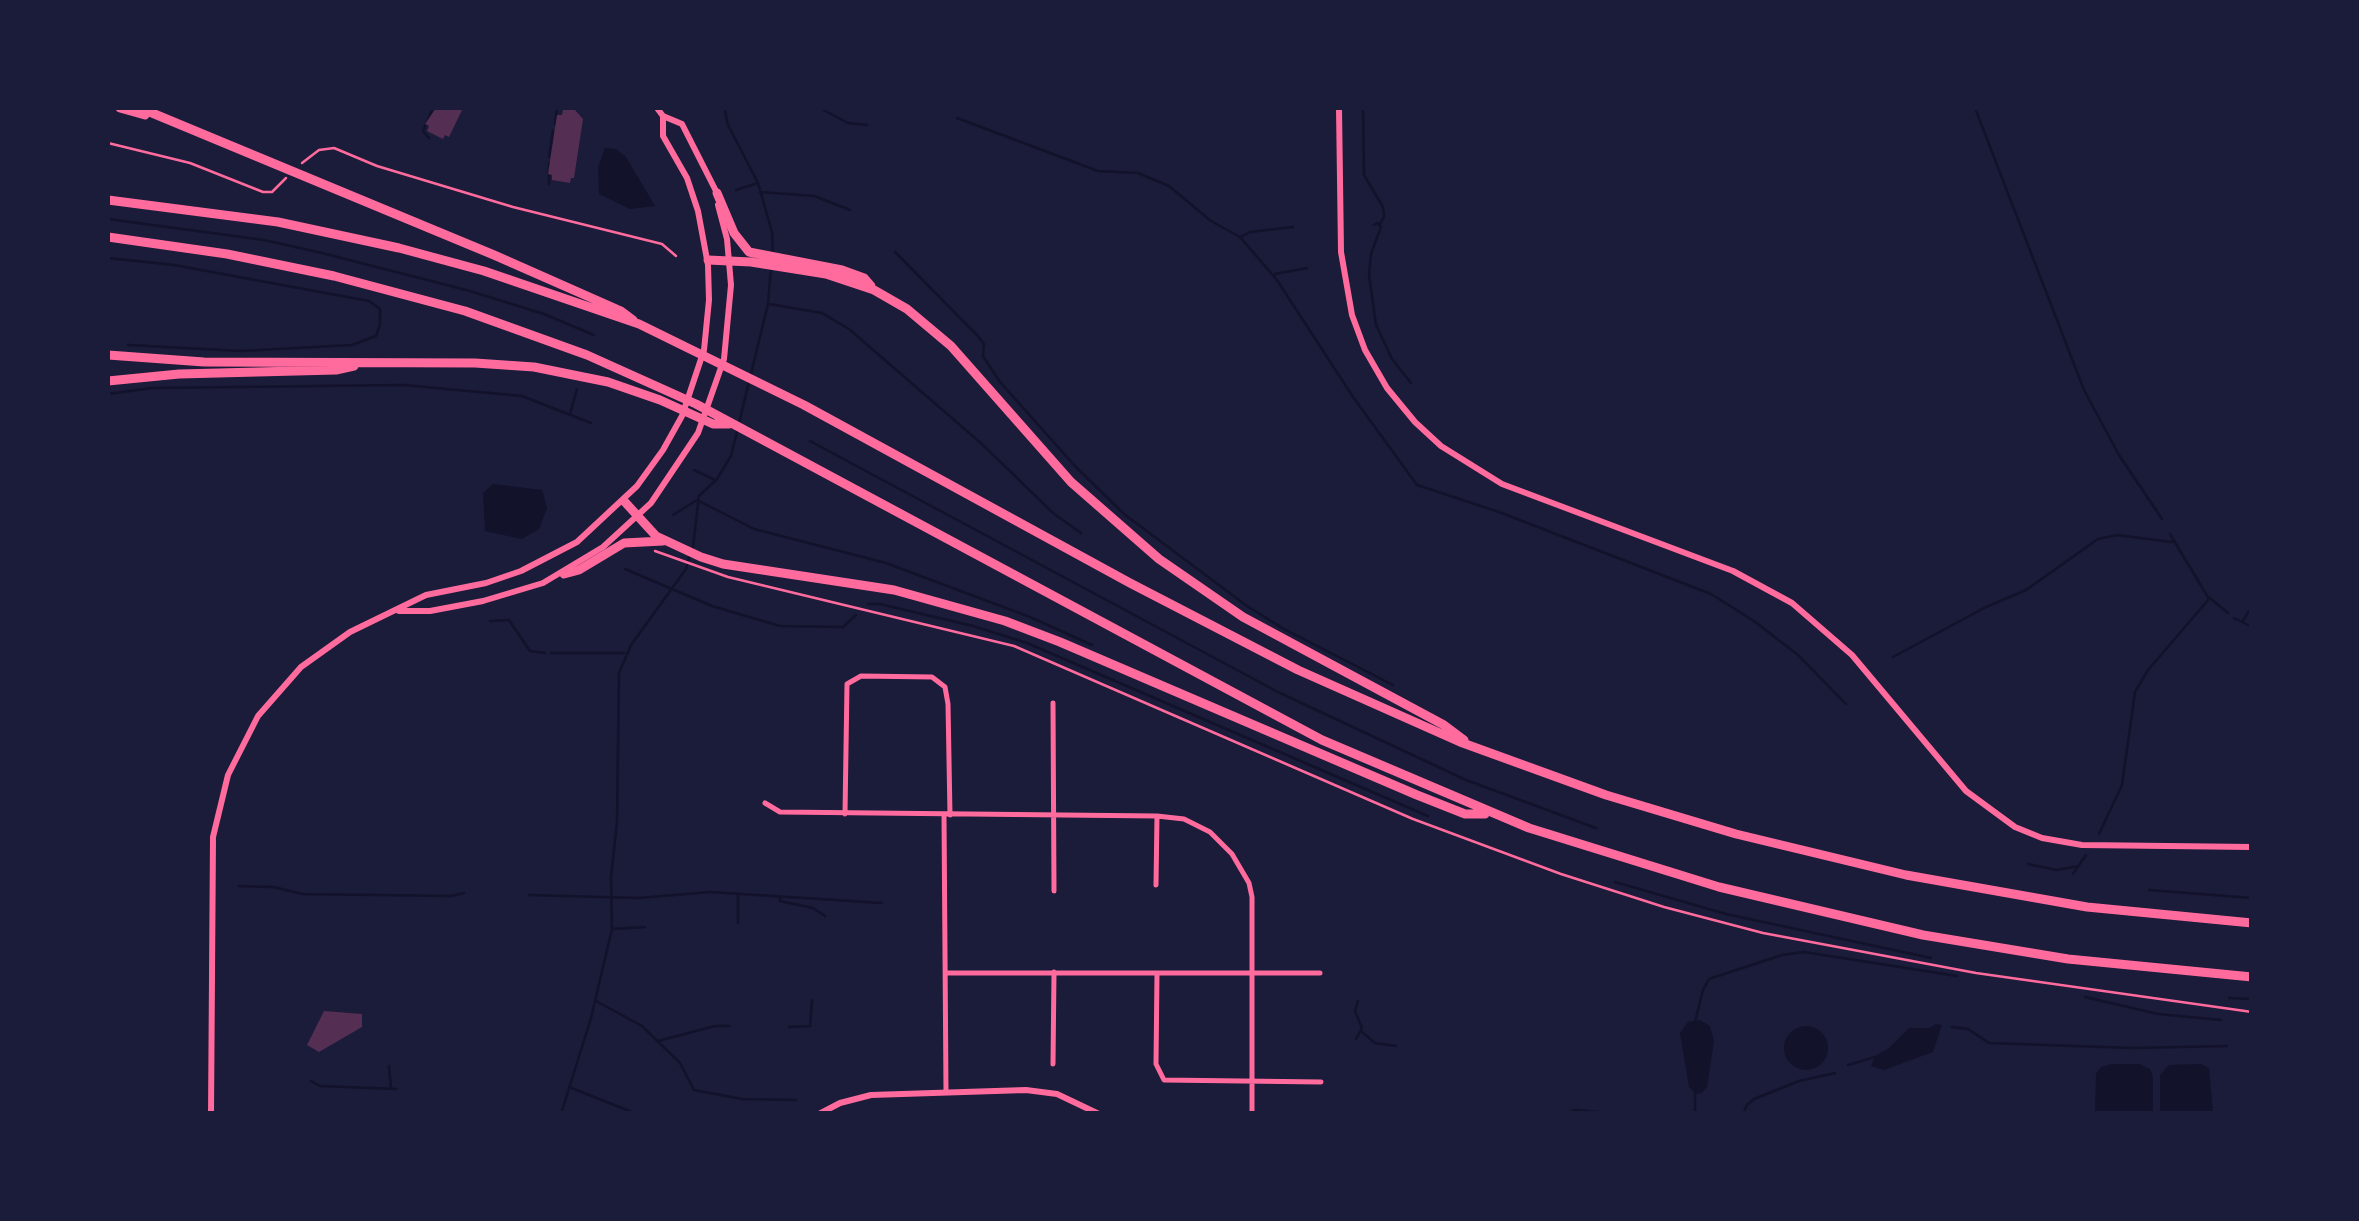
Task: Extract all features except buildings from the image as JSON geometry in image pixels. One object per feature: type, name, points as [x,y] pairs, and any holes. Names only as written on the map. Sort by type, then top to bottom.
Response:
[{"type":"highway","points":[[120,108],[182,125]]},
{"type":"highway","points":[[140,108],[564,285],[621,311],[639,324]]},
{"type":"highway","points":[[717,193],[734,234],[752,258]]},
{"type":"highway","points":[[108,200],[262,220],[381,244],[468,266],[639,324],[804,405],[1248,646],[1474,747],[1681,818],[1875,868],[2086,908],[2252,922]]},
{"type":"highway","points":[[108,237],[258,260],[384,288],[526,332],[630,373],[696,404],[1234,696],[1366,761],[1492,814],[1684,878],[1888,928],[2068,959],[2252,977]]},
{"type":"highway","points":[[708,260],[752,258],[804,266],[874,290],[913,312],[944,339],[1061,471],[1159,559],[1243,617],[1444,725],[1474,747]]},
{"type":"highway","points":[[108,354],[204,362],[515,365],[570,372],[626,388],[712,424],[730,424]]},
{"type":"highway","points":[[108,381],[179,374],[336,370],[362,364]]},
{"type":"highway","points":[[624,501],[679,554],[711,566],[894,590],[1005,622],[1433,802],[1465,814],[1492,814]]},
{"type":"highway","points":[[564,574],[579,570],[624,544],[664,541]]},
{"type":"main road","points":[[397,611],[430,611],[494,599],[564,574],[638,518],[683,460],[710,405],[724,359],[730,261],[717,193],[682,124],[663,116],[657,108]]},
{"type":"main road","points":[[1339,108],[1340,252],[1352,314],[1368,355],[1387,388],[1414,422],[1441,446],[1502,484],[1726,568],[1782,597],[1815,620],[1852,656],[1966,791],[2015,827],[2042,838],[2075,844],[2252,847]]},
{"type":"main road","points":[[211,1114],[212,850],[217,811],[228,775],[254,721],[290,678],[332,643],[426,595],[494,580],[547,560],[583,537],[624,501],[663,450],[693,388],[706,335],[708,260],[687,178],[663,136],[663,116]]},
{"type":"main road","points":[[819,1114],[866,1096],[946,1092],[1048,1092],[1078,1101],[1099,1114]]},
{"type":"street","points":[[845,814],[847,684],[861,676],[932,678],[945,686],[946,1092]]},
{"type":"street","points":[[1053,703],[1054,891]]},
{"type":"street","points":[[764,802],[780,812],[1158,816],[1193,822],[1221,840],[1248,883],[1252,897],[1252,1114]]},
{"type":"street","points":[[1156,885],[1158,816]]},
{"type":"street","points":[[1054,972],[1054,1064]]},
{"type":"street","points":[[947,973],[1320,974]]},
{"type":"street","points":[[1157,973],[1156,1064],[1160,1076],[1170,1080],[1321,1082]]},
{"type":"path","points":[[108,143],[190,162],[263,192],[272,192],[288,177]]},
{"type":"path","points":[[302,163],[319,150],[336,149],[377,166],[513,208],[664,245],[676,256]]},
{"type":"path","points":[[648,549],[679,554],[711,566]]},
{"type":"shaded area","points":[[605,148],[616,149],[626,157],[655,206],[630,209],[599,194],[598,167]]},
{"type":"shaded area","points":[[493,484],[542,490],[547,508],[539,529],[522,539],[485,531],[483,493]]},
{"type":"shaded area","points":[[1700,1020],[1710,1026],[1714,1041],[1707,1087],[1696,1094],[1689,1087],[1680,1033],[1688,1022]]},
{"type":"shaded area","points":[[1942,1025],[1933,1052],[1884,1070],[1871,1066],[1875,1056],[1909,1028]]},
{"type":"shaded area","points":[[1806,1026],[1821,1033],[1828,1048],[1821,1063],[1806,1070],[1791,1063],[1784,1048],[1791,1033]]},
{"type":"shaded area","points":[[2139,1064],[2150,1069],[2153,1113],[2095,1113],[2096,1074],[2101,1067]]},
{"type":"shaded area","points":[[2201,1064],[2209,1068],[2213,1113],[2160,1113],[2160,1075],[2169,1065]]},
{"type":"waterway","points":[[429,138],[423,131],[433,108]]},
{"type":"waterway","points":[[555,124],[557,108]]},
{"type":"waterway","points":[[820,108],[848,123],[867,125]]},
{"type":"waterway","points":[[1363,108],[1364,175],[1383,207],[1380,224]]},
{"type":"waterway","points":[[1975,108],[2084,390],[2119,455],[2162,519]]},
{"type":"waterway","points":[[725,111],[728,125],[758,183],[772,232],[773,255]]},
{"type":"waterway","points":[[957,118],[1098,171],[1138,173],[1169,186],[1211,221],[1240,237],[1277,280],[1353,397],[1417,485],[1499,512],[1711,594],[1798,655],[1846,704]]},
{"type":"waterway","points":[[549,157],[553,131]]},
{"type":"waterway","points":[[549,163],[549,184]]},
{"type":"waterway","points":[[736,190],[758,183]]},
{"type":"waterway","points":[[760,192],[814,196],[850,210]]},
{"type":"waterway","points":[[108,219],[264,240],[322,253],[470,291],[544,314],[594,335]]},
{"type":"waterway","points":[[1374,225],[1381,227],[1371,254],[1369,275],[1376,325],[1392,359],[1411,383]]},
{"type":"waterway","points":[[1241,237],[1250,232],[1293,227]]},
{"type":"waterway","points":[[895,252],[977,335],[984,344],[983,356],[1000,382],[1124,514],[1247,606],[1393,685]]},
{"type":"waterway","points":[[108,258],[174,265],[369,301],[380,309],[376,336],[352,345],[241,351],[128,345]]},
{"type":"waterway","points":[[693,547],[699,496],[717,479],[731,456],[768,304],[771,268]]},
{"type":"waterway","points":[[1275,274],[1307,268]]},
{"type":"waterway","points":[[769,304],[822,313],[849,329],[983,445],[1053,513],[1081,533]]},
{"type":"waterway","points":[[108,394],[152,388],[404,385],[522,396],[591,423]]},
{"type":"waterway","points":[[570,414],[577,389]]},
{"type":"waterway","points":[[810,441],[1278,692],[1466,780],[1596,828]]},
{"type":"waterway","points":[[694,470],[715,480]]},
{"type":"waterway","points":[[673,515],[697,500],[754,529],[886,563],[1030,617],[1092,645]]},
{"type":"waterway","points":[[2099,834],[2122,785],[2135,692],[2148,670],[2209,599],[2170,534]]},
{"type":"waterway","points":[[1893,657],[2026,590],[2098,539],[2117,535],[2172,542]]},
{"type":"waterway","points":[[561,1114],[591,1018],[612,929],[619,673],[631,645],[686,569],[690,554]]},
{"type":"waterway","points":[[625,569],[712,606],[780,626],[843,627],[856,615]]},
{"type":"waterway","points":[[2210,598],[2228,613]]},
{"type":"waterway","points":[[868,604],[973,626],[1027,643],[1428,816]]},
{"type":"waterway","points":[[2242,622],[2252,607]]},
{"type":"waterway","points":[[2234,618],[2252,627]]},
{"type":"waterway","points":[[490,621],[509,620],[530,651],[545,653]]},
{"type":"waterway","points":[[551,653],[624,653]]},
{"type":"waterway","points":[[2073,874],[2086,855]]},
{"type":"waterway","points":[[2028,864],[2057,870],[2079,866]]},
{"type":"waterway","points":[[1615,882],[1726,914],[1931,958]]},
{"type":"waterway","points":[[239,886],[273,887],[303,894],[464,893]]},
{"type":"waterway","points":[[2149,890],[2252,898]]},
{"type":"waterway","points":[[529,895],[638,898],[710,892],[882,903]]},
{"type":"waterway","points":[[738,894],[738,923]]},
{"type":"waterway","points":[[780,896],[780,901],[813,908],[825,916]]},
{"type":"waterway","points":[[612,929],[645,927]]},
{"type":"waterway","points":[[1695,1022],[1709,979],[1782,955],[1804,952],[1957,976]]},
{"type":"waterway","points":[[2085,997],[2158,1014],[2221,1020]]},
{"type":"waterway","points":[[2229,998],[2252,999]]},
{"type":"waterway","points":[[789,1027],[810,1026],[812,1000]]},
{"type":"waterway","points":[[596,1001],[642,1026],[680,1063],[694,1090],[742,1099],[796,1100]]},
{"type":"waterway","points":[[1356,1039],[1362,1028],[1355,1011],[1358,1001]]},
{"type":"waterway","points":[[658,1041],[729,1026]]},
{"type":"waterway","points":[[1952,1027],[1968,1029],[1989,1043],[2133,1048],[2227,1046]]},
{"type":"waterway","points":[[1362,1032],[1375,1043],[1396,1046]]},
{"type":"waterway","points":[[1848,1065],[1875,1057]]},
{"type":"waterway","points":[[389,1066],[391,1088]]},
{"type":"waterway","points":[[1743,1114],[1754,1099],[1799,1081],[1835,1073]]},
{"type":"waterway","points":[[311,1081],[320,1086],[396,1089]]},
{"type":"waterway","points":[[569,1087],[637,1114]]},
{"type":"waterway","points":[[1695,1090],[1695,1114]]},
{"type":"waterway","points":[[1563,1114],[1576,1110],[1620,1114]]}]
